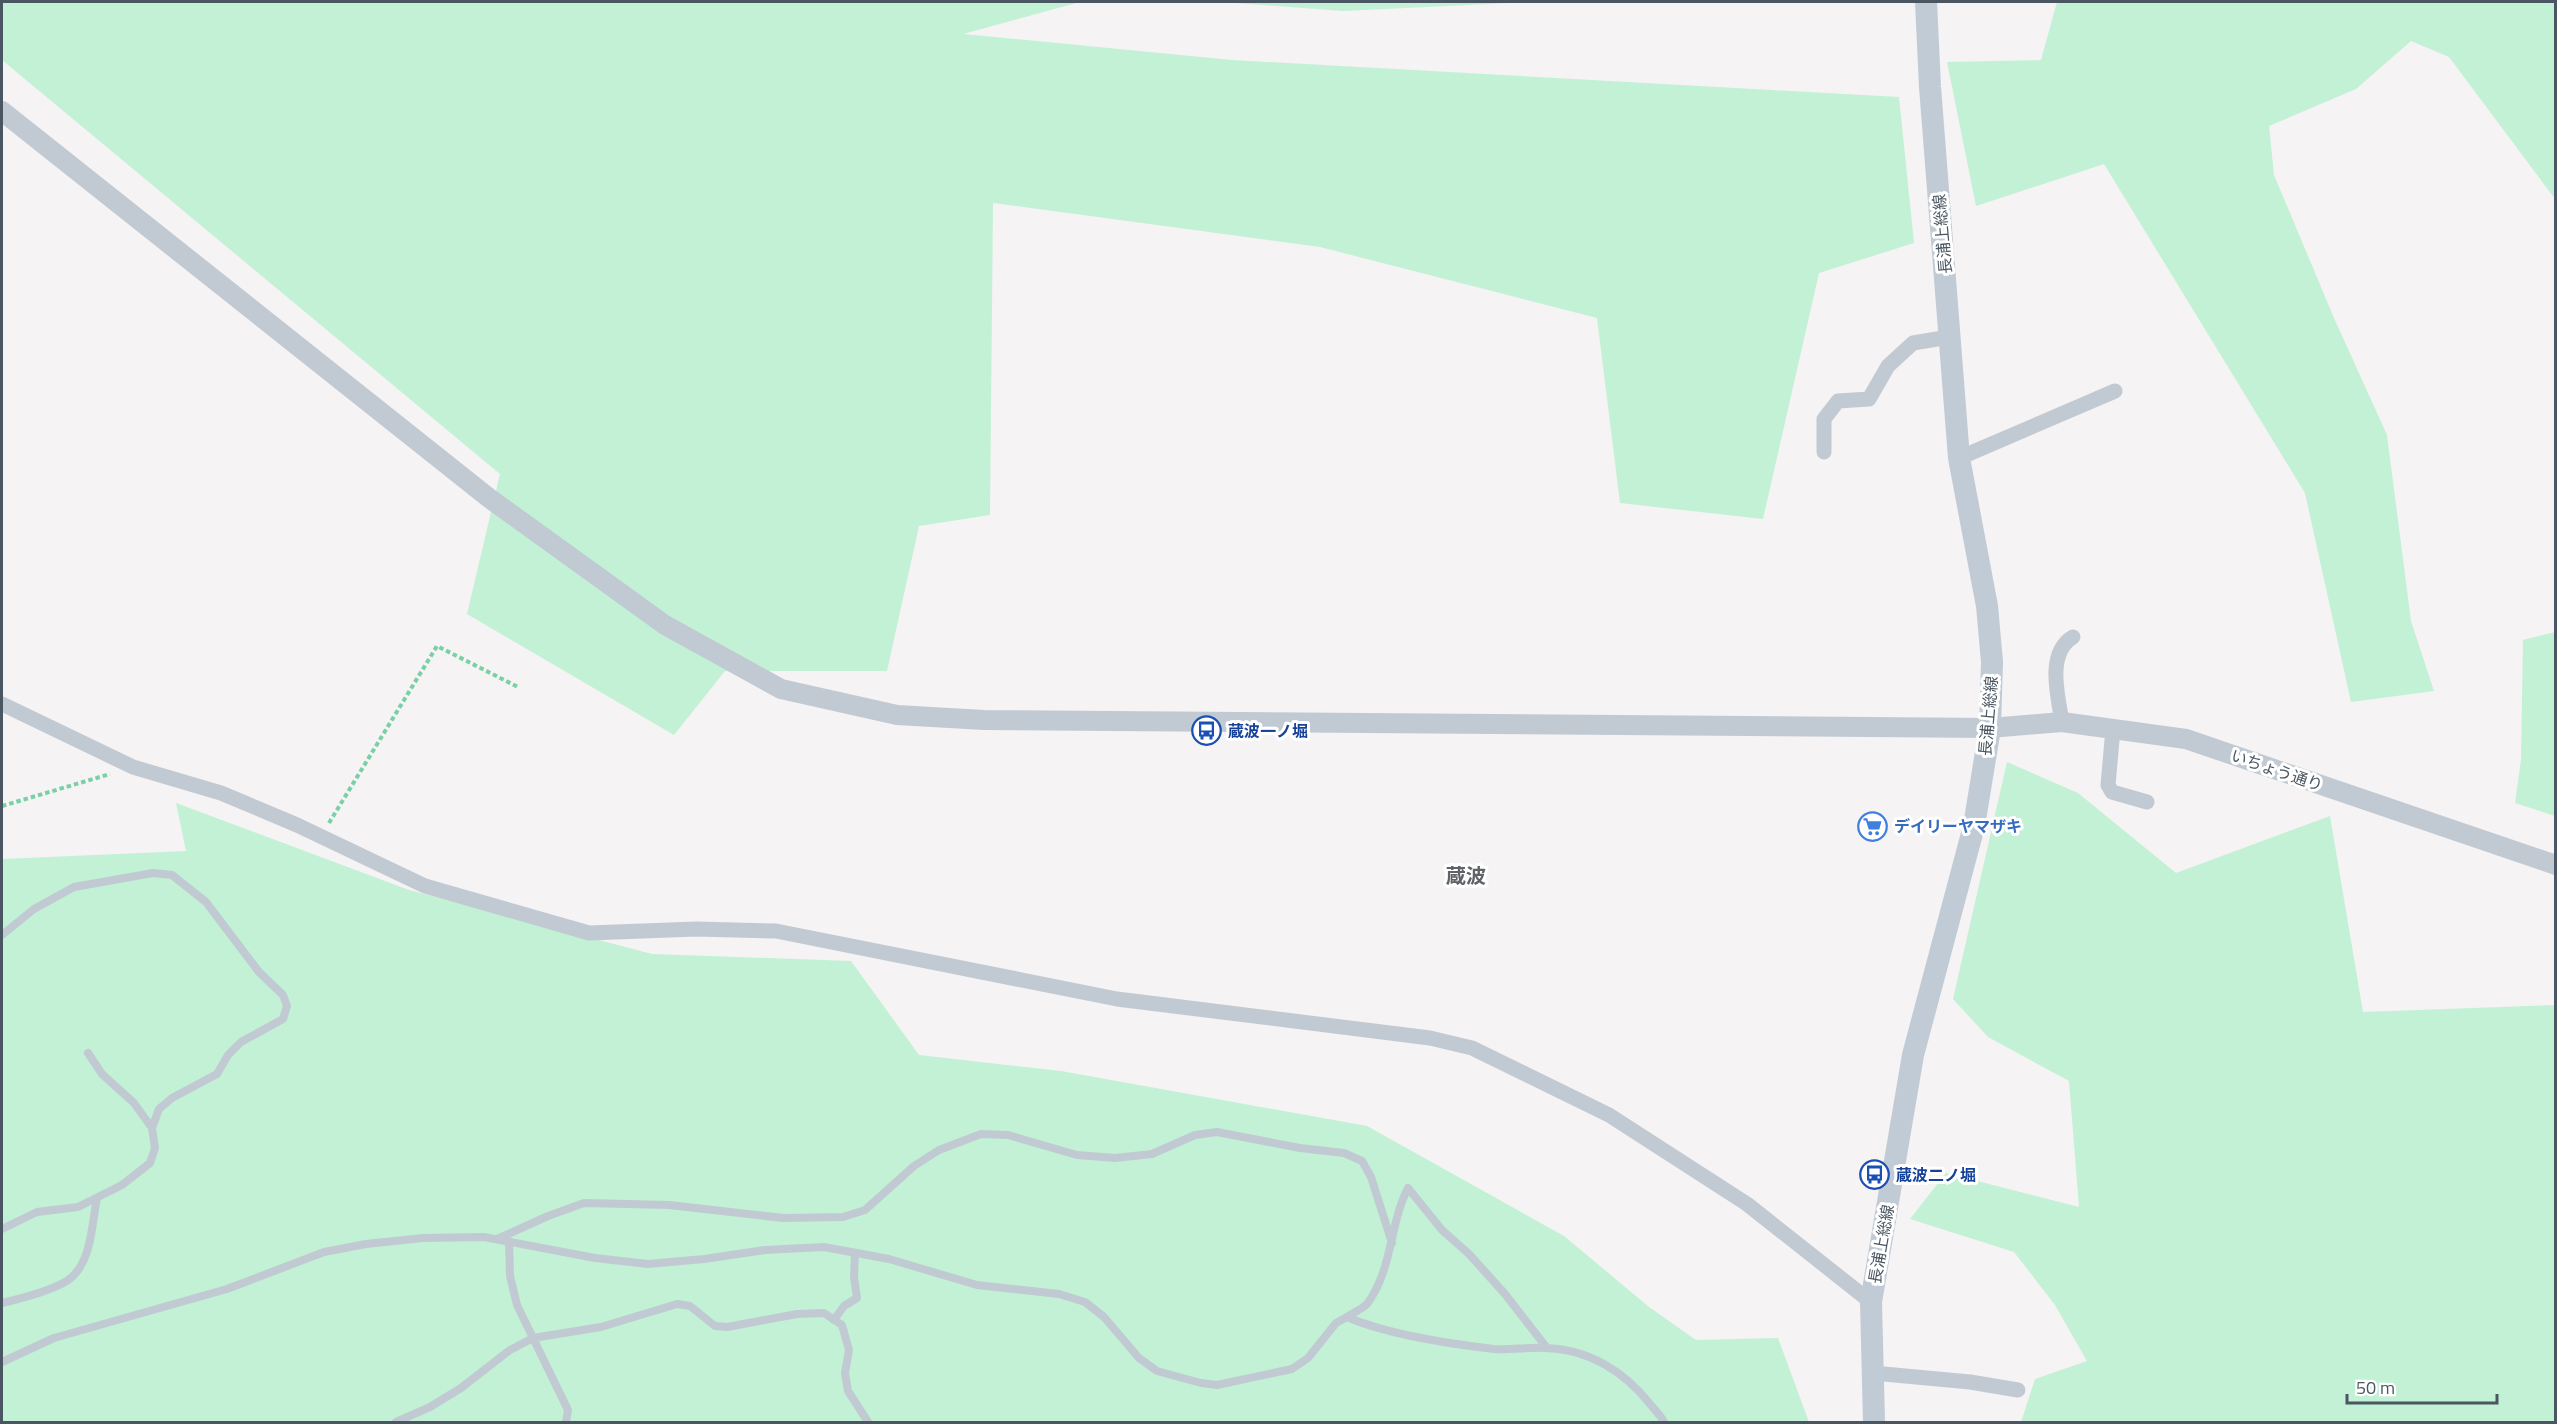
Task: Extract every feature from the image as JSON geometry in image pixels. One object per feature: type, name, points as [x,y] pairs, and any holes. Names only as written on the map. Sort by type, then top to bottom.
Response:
[{"type":"main road","name":"長浦上総線","points":[[1874,1422],[1871,1302],[1913,1055],[1974,826],[1990,728],[1992,662],[1987,606],[1959,458],[1930,87],[1926,2]]},
{"type":"street","name":"いちょう通り","points":[[2,111],[489,498],[665,625],[781,689],[897,715],[984,720],[1990,728],[2062,722],[2186,739],[2556,865]]},
{"type":"street","points":[[1824,452],[1824,418],[1838,401],[1869,399],[1888,366],[1913,343],[1949,337]]},
{"type":"street","points":[[1959,458],[2115,391]]},
{"type":"street","points":[[2062,722],[2056,674],[2057,659],[2063,643],[2073,637]]},
{"type":"street","points":[[2,704],[133,767],[221,793],[320,836],[425,886],[590,933],[696,929],[776,931],[1117,999],[1430,1038],[1472,1048],[1609,1115],[1748,1204],[1871,1302]]},
{"type":"street","points":[[2113,729],[2108,785],[2112,792],[2147,802]]},
{"type":"street","points":[[1873,1373],[1970,1382],[2018,1390]]},
{"type":"lane","points":[[2,935],[34,909],[74,887],[153,873],[172,874],[206,902],[259,972],[283,995],[287,1006],[283,1019],[241,1042],[228,1055],[217,1074],[172,1098],[159,1109],[152,1128]]},
{"type":"lane","points":[[2,1230],[37,1212],[78,1207],[122,1185],[150,1163],[155,1148],[152,1128],[134,1103],[102,1074],[88,1053]]},
{"type":"lane","points":[[497,1239],[584,1203],[669,1206],[783,1218],[843,1217],[865,1210],[914,1166],[939,1150],[981,1134],[1008,1135],[1077,1155],[1115,1158],[1152,1154],[1195,1134],[1217,1132],[1300,1148],[1344,1153],[1362,1161],[1371,1177],[1392,1243]]},
{"type":"lane","points":[[2,1362],[54,1338],[227,1289],[324,1252],[366,1244],[423,1238],[484,1237],[595,1258],[648,1264],[765,1250],[824,1247],[889,1259],[977,1284],[1059,1294],[1085,1302],[1104,1317],[1139,1358],[1157,1371],[1217,1385],[1292,1369],[1308,1358],[1336,1323],[1365,1306],[1384,1274],[1398,1207],[1408,1188],[1442,1230],[1470,1254],[1491,1278],[1547,1348]]},
{"type":"lane","points":[[2,1304],[38,1293],[72,1278],[85,1257],[97,1198]]},
{"type":"lane","points":[[509,1241],[510,1276],[517,1305],[568,1410],[566,1422]]},
{"type":"lane","points":[[834,1320],[844,1306],[857,1298],[854,1277],[855,1253]]},
{"type":"lane","points":[[396,1422],[430,1407],[461,1388],[510,1350],[533,1338],[601,1327],[677,1304],[690,1306],[715,1326],[726,1327],[797,1314],[824,1313],[842,1325],[849,1350],[845,1373],[848,1391],[868,1422]]},
{"type":"lane","points":[[1347,1317],[1372,1328],[1496,1349],[1547,1348],[1591,1356],[1614,1369],[1640,1392],[1664,1422]]},
{"type":"path","points":[[320,836],[437,646],[518,687]]},
{"type":"path","points":[[2,806],[81,785],[133,767]]},
{"type":"green space","points":[[2,2],[1080,2],[963,34],[1232,60],[1899,97],[1914,243],[1819,273],[1763,519],[1620,503],[1597,318],[1320,247],[993,203],[990,515],[919,526],[887,671],[725,671],[674,735],[467,614],[500,474],[2,60]]},
{"type":"green space","points":[[1222,2],[1533,2],[1343,11]]},
{"type":"green space","points":[[2057,2],[2555,2],[2555,199],[2449,57],[2411,41],[2356,89],[2269,126],[2274,175],[2334,318],[2387,435],[2411,621],[2434,691],[2351,702],[2305,493],[2104,164],[1976,206],[1947,62],[2041,60]]},
{"type":"green space","points":[[2556,632],[2555,816],[2515,803],[2521,760],[2523,640]]},
{"type":"green space","points":[[2007,762],[2078,793],[2176,873],[2330,816],[2363,1012],[2555,1005],[2555,1422],[2021,1422],[2035,1379],[2087,1361],[2055,1305],[2014,1252],[1910,1219],[1946,1173],[2079,1207],[2069,1081],[1988,1037],[1953,999]]},
{"type":"green space","points":[[176,803],[409,890],[652,954],[851,961],[919,1055],[1061,1071],[1367,1126],[1564,1236],[1649,1307],[1696,1340],[1778,1338],[1809,1422],[2,1422],[2,859],[186,851]]},
{"type":"place","name":"蔵波一ノ堀","points":[[1207,731]]},
{"type":"place","name":"デイリーヤマザキ","points":[[1873,826]]},
{"type":"place","name":"蔵波二ノ堀","points":[[1875,1175]]},
{"type":"district","name":"蔵波","points":[[1466,876]]}]
